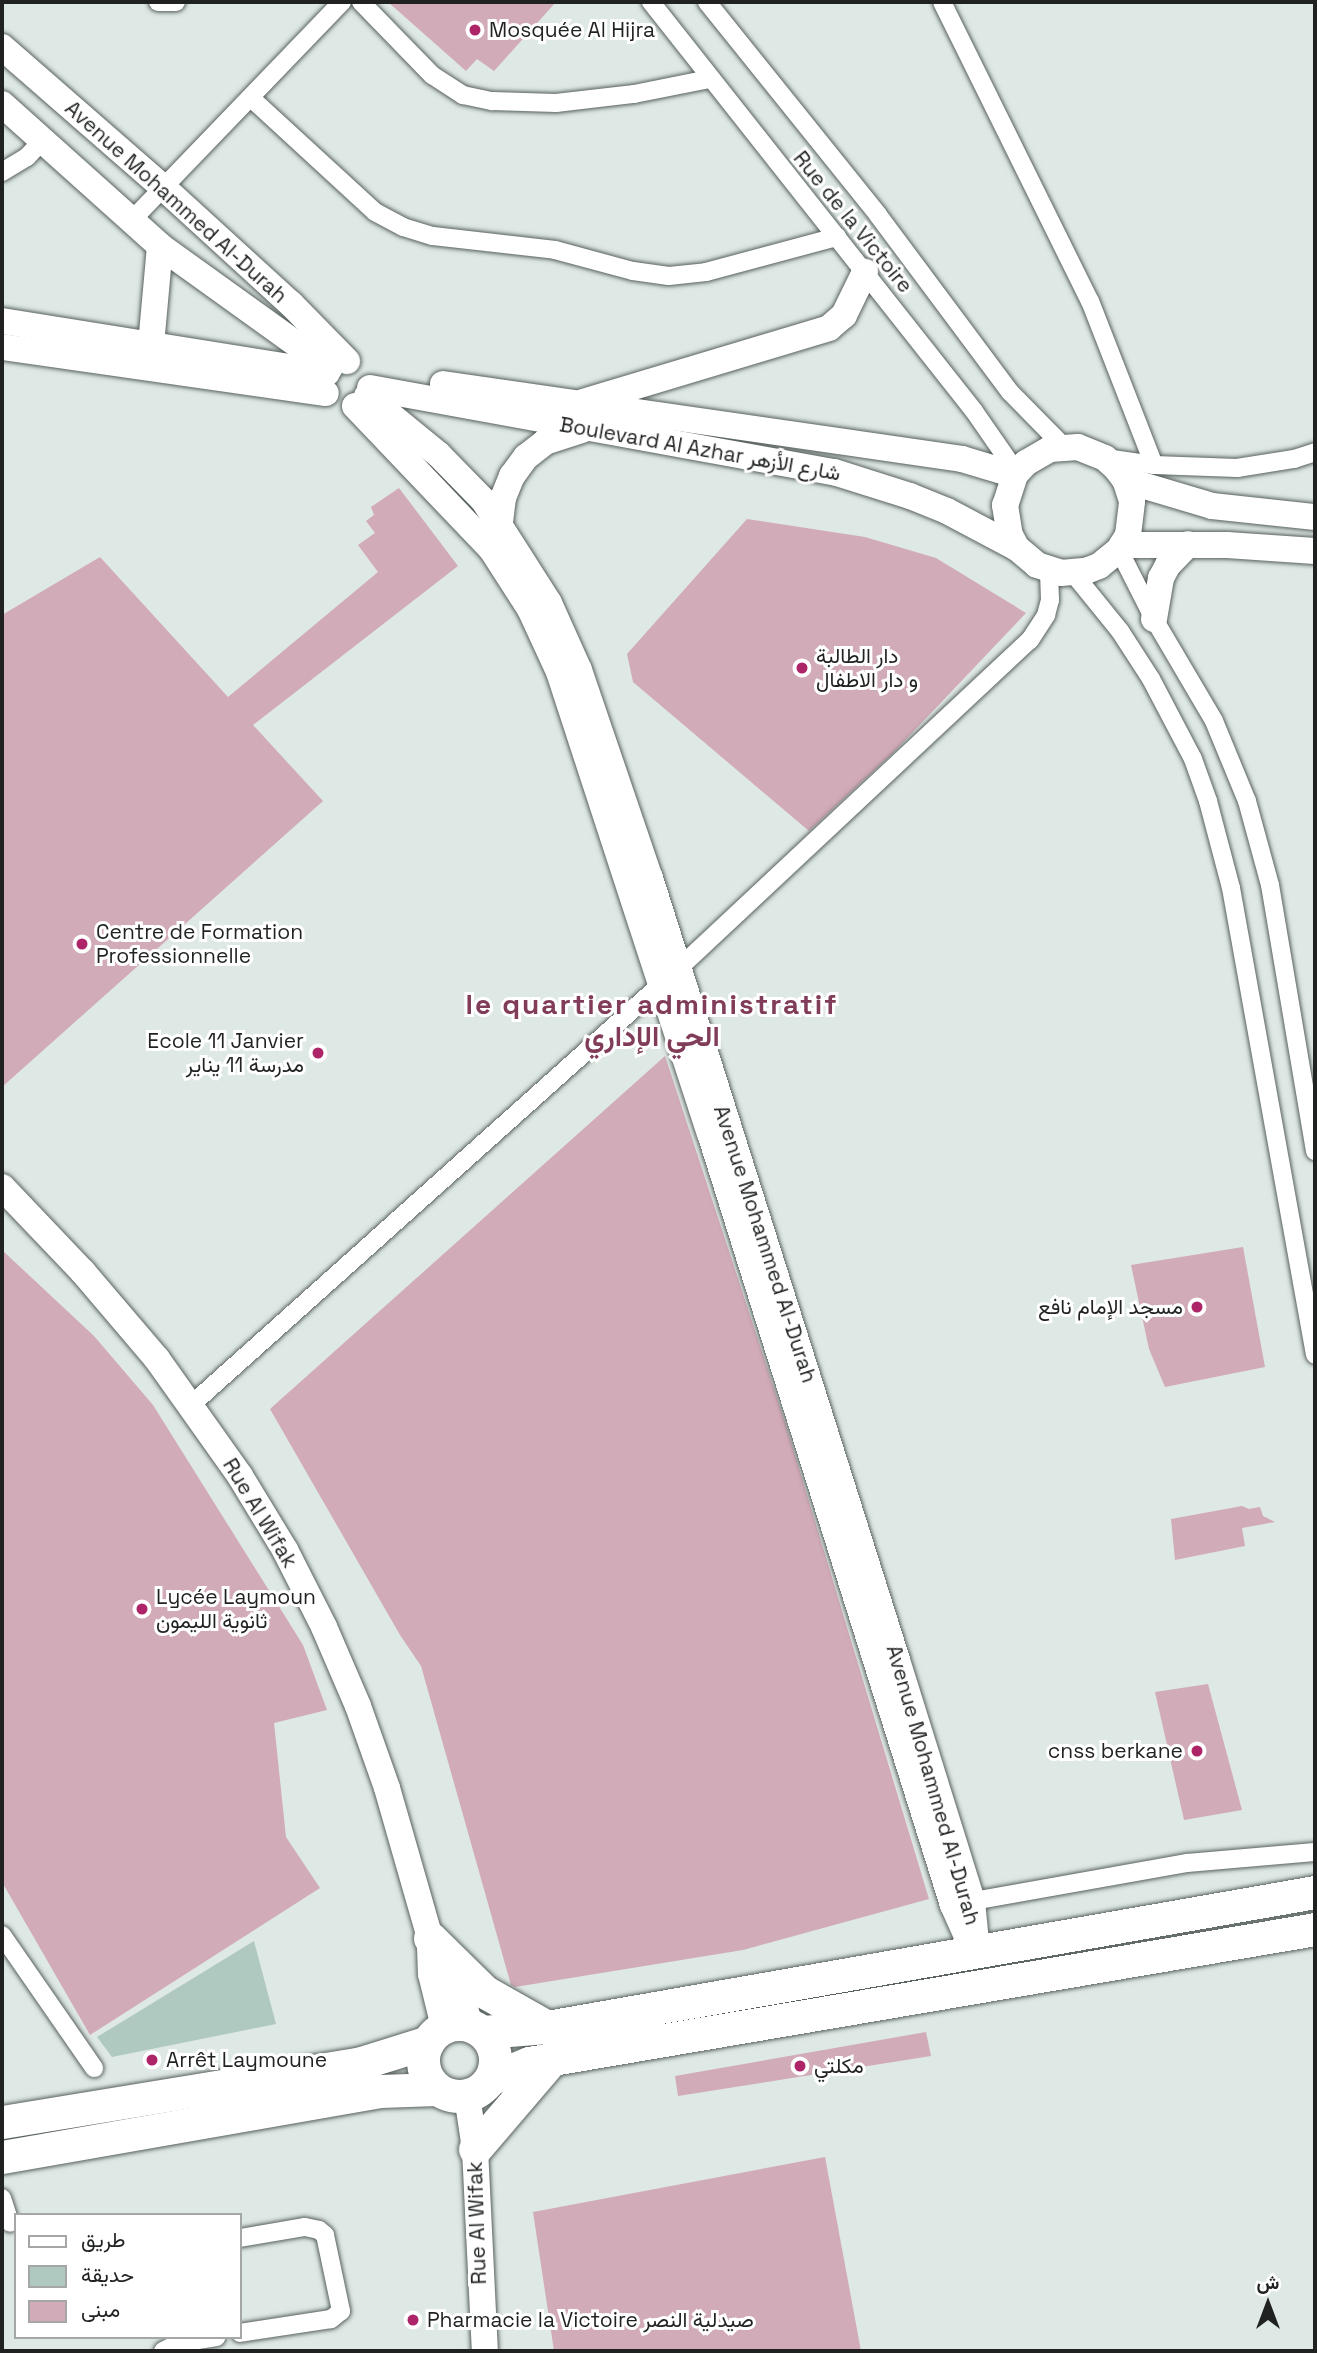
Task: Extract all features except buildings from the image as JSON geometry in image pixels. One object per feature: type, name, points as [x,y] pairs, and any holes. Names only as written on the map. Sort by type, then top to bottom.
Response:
[{"type":"highway","points":[[2,2157],[380,2091],[465,2088],[519,2065],[550,2043],[977,1952],[1315,1892]]},
{"type":"highway","points":[[2,2122],[361,2063],[456,2031],[550,2043],[1315,1929]]},
{"type":"highway","points":[[430,1938],[485,1992],[550,2043]]},
{"type":"highway","points":[[456,2031],[422,2062],[429,2082],[465,2088]]},
{"type":"highway","points":[[456,2031],[495,2053],[465,2088]]},
{"type":"highway","points":[[475,2149],[550,2043]]},
{"type":"street","points":[[158,2],[176,2]]},
{"type":"street","points":[[132,220],[165,189],[342,2]]},
{"type":"street","points":[[361,2],[432,75],[463,95],[492,102],[556,103],[634,94],[709,79]]},
{"type":"street","name":"Rue de la Victoire","points":[[651,2],[709,79],[974,411],[1016,474]]},
{"type":"street","name":"Rue de la Victoire","points":[[707,2],[878,215],[1003,382],[1063,447]]},
{"type":"street","points":[[943,2],[1090,301],[1154,465]]},
{"type":"street","name":"Avenue Mohammed Al-Durah","points":[[2,47],[165,189],[291,304],[349,382],[492,550],[530,608],[559,671],[670,977],[977,1952]]},
{"type":"street","points":[[251,98],[375,212],[403,227],[433,236],[555,250],[633,271],[669,276],[706,272],[837,237]]},
{"type":"street","name":"Avenue Mohammed Al-Durah","points":[[2,104],[160,246],[349,382],[439,454],[500,522],[549,603],[579,670],[616,774],[670,977]]},
{"type":"street","points":[[2,172],[27,157],[42,141]]},
{"type":"street","points":[[151,345],[160,246]]},
{"type":"street","points":[[574,404],[829,328],[844,315],[864,272]]},
{"type":"street","name":"Boulevard Al Azhar شارع الأزهر","points":[[2,321],[151,345],[847,476],[947,511],[1017,548]]},
{"type":"street","name":"Boulevard Al Azhar شارع الأزهر","points":[[2,347],[574,404],[962,459],[1016,474]]},
{"type":"street","points":[[500,522],[503,498],[512,476],[526,457],[545,442],[567,433],[591,429]]},
{"type":"street","points":[[1315,452],[1294,459],[1237,468],[1154,465],[1105,457],[1085,449],[1063,447],[1037,454],[1016,474],[1005,505],[1010,535],[1026,558],[1061,572],[1120,631],[1151,679],[1188,749],[1208,801],[1231,888],[1315,1355]]},
{"type":"street","points":[[1061,572],[1098,566],[1121,547],[1133,512],[1125,480],[1105,457]]},
{"type":"street","points":[[1125,480],[1212,506],[1315,517]]},
{"type":"street","points":[[1121,547],[1188,544],[1315,551]]},
{"type":"street","points":[[1154,619],[1154,605],[1161,578],[1173,559],[1188,544]]},
{"type":"street","points":[[1121,547],[1154,619],[1194,682],[1214,721],[1231,760],[1260,843],[1270,885],[1315,1151]]},
{"type":"street","points":[[191,1405],[670,977],[1030,640],[1048,608],[1061,572]]},
{"type":"street","name":"Rue Al Wifak","points":[[2,1187],[113,1306],[191,1405],[240,1476],[285,1550],[324,1627],[358,1706],[387,1787],[430,1938],[463,2001],[456,2031]]},
{"type":"street","points":[[962,1903],[1187,1863],[1315,1852]]},
{"type":"street","points":[[2,1935],[94,2068]]},
{"type":"street","name":"Rue Al Wifak","points":[[465,2088],[475,2149],[485,2351]]},
{"type":"street","points":[[2,2197],[9,2224]]},
{"type":"street","points":[[242,2238],[305,2227],[325,2235],[341,2311],[331,2319],[242,2333]]},
{"type":"street","points":[[174,2346],[207,2339]]},
{"type":"green space","points":[[254,1941],[276,2024],[112,2057],[97,2037]]},
{"type":"place","name":"Mosquée Al Hijra","points":[[475,30]]},
{"type":"place","name":"دار الطالبة و دار الاطفال","points":[[802,668]]},
{"type":"place","name":"Centre de Formation Professionnelle","points":[[82,944]]},
{"type":"place","name":"Ecole 11 Janvier مدرسة 11 يناير","points":[[318,1053]]},
{"type":"place","name":"مسجد الإمام نافع","points":[[1197,1307]]},
{"type":"place","name":"Lycée Laymoun ثانوية الليمون","points":[[142,1609]]},
{"type":"place","name":"cnss berkane","points":[[1197,1751]]},
{"type":"place","name":"Arrêt Laymoune","points":[[152,2060]]},
{"type":"place","name":"مكلتي","points":[[800,2066]]},
{"type":"place","name":"Pharmacie la Victoire صيدلية النصر","points":[[413,2320]]},
{"type":"district","name":"le quartier administratif الحي الإداري","points":[[652,1020]]}]
